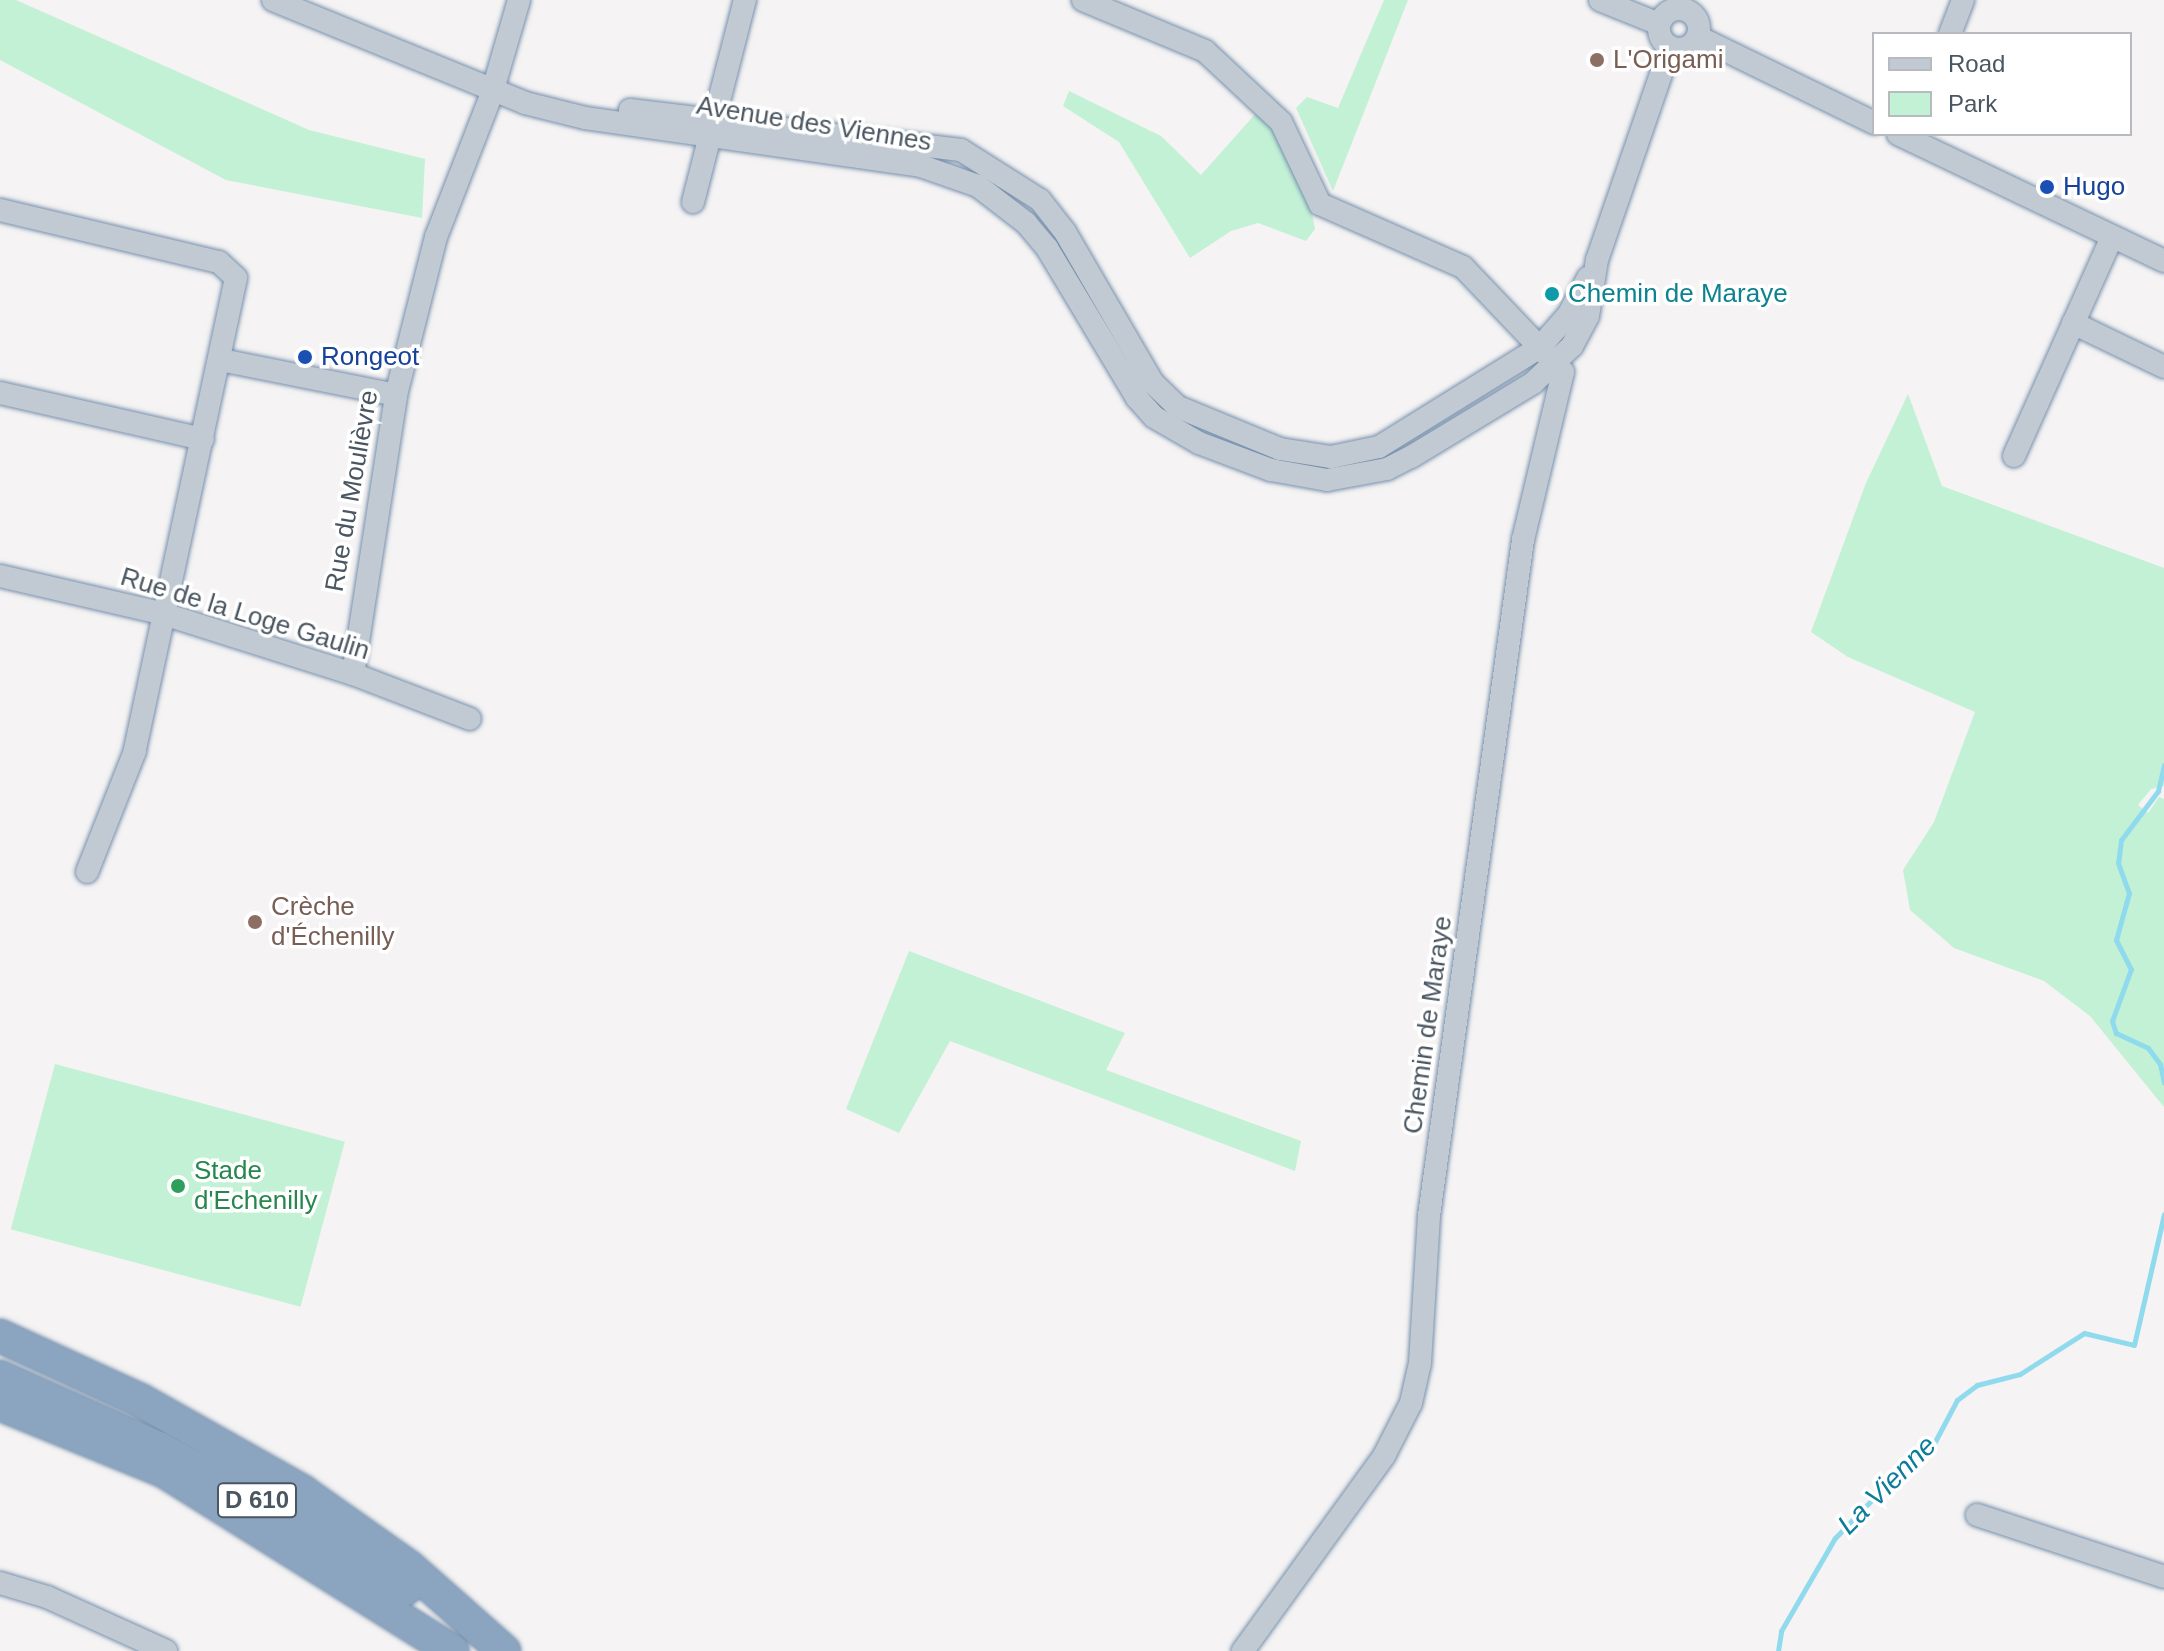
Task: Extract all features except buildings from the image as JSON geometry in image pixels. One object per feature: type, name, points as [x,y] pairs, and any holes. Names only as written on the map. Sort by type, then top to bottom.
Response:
[{"type":"highway","points":[[0,1336],[140,1400],[303,1492],[409,1567],[504,1651]]},
{"type":"highway","name":"D 610","points":[[0,1377],[146,1441],[247,1494],[497,1651]]},
{"type":"highway","name":"D 610","points":[[0,1404],[164,1471],[452,1651]]},
{"type":"highway","points":[[0,1414],[68,1432]]},
{"type":"street","name":"Avenue des Viennes","points":[[273,0],[492,93],[553,108],[594,107],[921,166],[978,186],[1026,223],[1047,248],[1137,398],[1154,417],[1199,443],[1288,476],[1327,480],[1387,469],[1533,383],[1557,364],[1588,316],[1597,260]]},
{"type":"street","name":"Rue du Moulièvre","points":[[353,674],[396,395],[436,237],[492,93],[519,0]]},
{"type":"street","points":[[693,202],[745,0]]},
{"type":"street","points":[[1083,0],[1205,51],[1281,122],[1320,204],[1463,267],[1557,364]]},
{"type":"street","points":[[1600,0],[1659,24]]},
{"type":"street","points":[[1951,32],[1963,0]]},
{"type":"street","points":[[1678,4],[1698,21],[1698,37],[1686,48],[1670,48],[1661,38],[1659,24],[1678,4]]},
{"type":"street","points":[[1698,37],[1872,122]]},
{"type":"street","name":"Avenue des Viennes","points":[[713,128],[922,142],[961,150],[1012,178],[1040,200],[1065,232],[1153,383],[1178,407],[1280,449],[1331,457],[1379,447],[1540,347],[1569,314],[1597,260],[1670,48]]},
{"type":"street","points":[[1905,136],[2164,261]]},
{"type":"street","points":[[0,210],[231,268],[236,278],[221,360],[135,751],[87,872]]},
{"type":"street","points":[[2014,456],[2112,237]]},
{"type":"street","points":[[2073,323],[2164,367]]},
{"type":"street","points":[[221,360],[396,395]]},
{"type":"street","name":"Chemin de Maraye","points":[[1243,1651],[1384,1456],[1411,1403],[1420,1363],[1429,1216],[1523,540],[1564,387],[1563,372],[1557,364]]},
{"type":"street","points":[[0,393],[203,439]]},
{"type":"street","name":"Rue de la Loge Gaulin","points":[[0,576],[164,614],[353,674],[470,719]]},
{"type":"street","points":[[1977,1515],[2164,1577]]},
{"type":"street","points":[[0,1583],[47,1597],[162,1650]]},
{"type":"green space","points":[[0,0],[16,0],[309,130],[425,159],[422,218],[226,180],[0,60]]},
{"type":"green space","points":[[1384,0],[1408,0],[1333,191],[1296,108],[1307,97],[1338,108]]},
{"type":"green space","points":[[1069,91],[1161,136],[1201,175],[1257,112],[1271,124],[1310,202],[1315,229],[1306,241],[1258,223],[1231,231],[1190,258],[1119,142],[1063,106]]},
{"type":"green space","points":[[1908,394],[1942,486],[2164,568],[2164,786],[2151,789],[2138,805],[2148,813],[2159,797],[2164,799],[2164,1107],[2090,1016],[2044,981],[1954,948],[1910,910],[1903,870],[1934,822],[1975,712],[1848,657],[1811,632],[1866,483]]},
{"type":"green space","points":[[909,951],[1125,1033],[1106,1070],[1301,1141],[1295,1171],[950,1041],[899,1133],[846,1109]]},
{"type":"green space","name":"Stade d'Echenilly","points":[[55,1064],[345,1142],[301,1307],[11,1229]]},
{"type":"waterway","name":"La Vienne","points":[[2164,765],[2158,791],[2121,840],[2118,863],[2129,893],[2116,940],[2131,969],[2112,1021],[2116,1033],[2148,1048],[2160,1064],[2164,1083]]},
{"type":"waterway","name":"La Vienne","points":[[1778,1651],[1781,1631],[1835,1538],[1891,1480],[1931,1449],[1957,1400],[1977,1385],[2020,1374],[2084,1333],[2134,1345],[2164,1214]]},
{"type":"place","name":"L'Origami","points":[[1597,60]]},
{"type":"place","name":"Hugo","points":[[2047,187]]},
{"type":"place","name":"Chemin de Maraye","points":[[1552,294]]},
{"type":"place","name":"Rongeot","points":[[305,357]]},
{"type":"place","name":"Crèche d'Échenilly","points":[[255,922]]},
{"type":"place","name":"Stade d'Echenilly","points":[[178,1186]]}]
